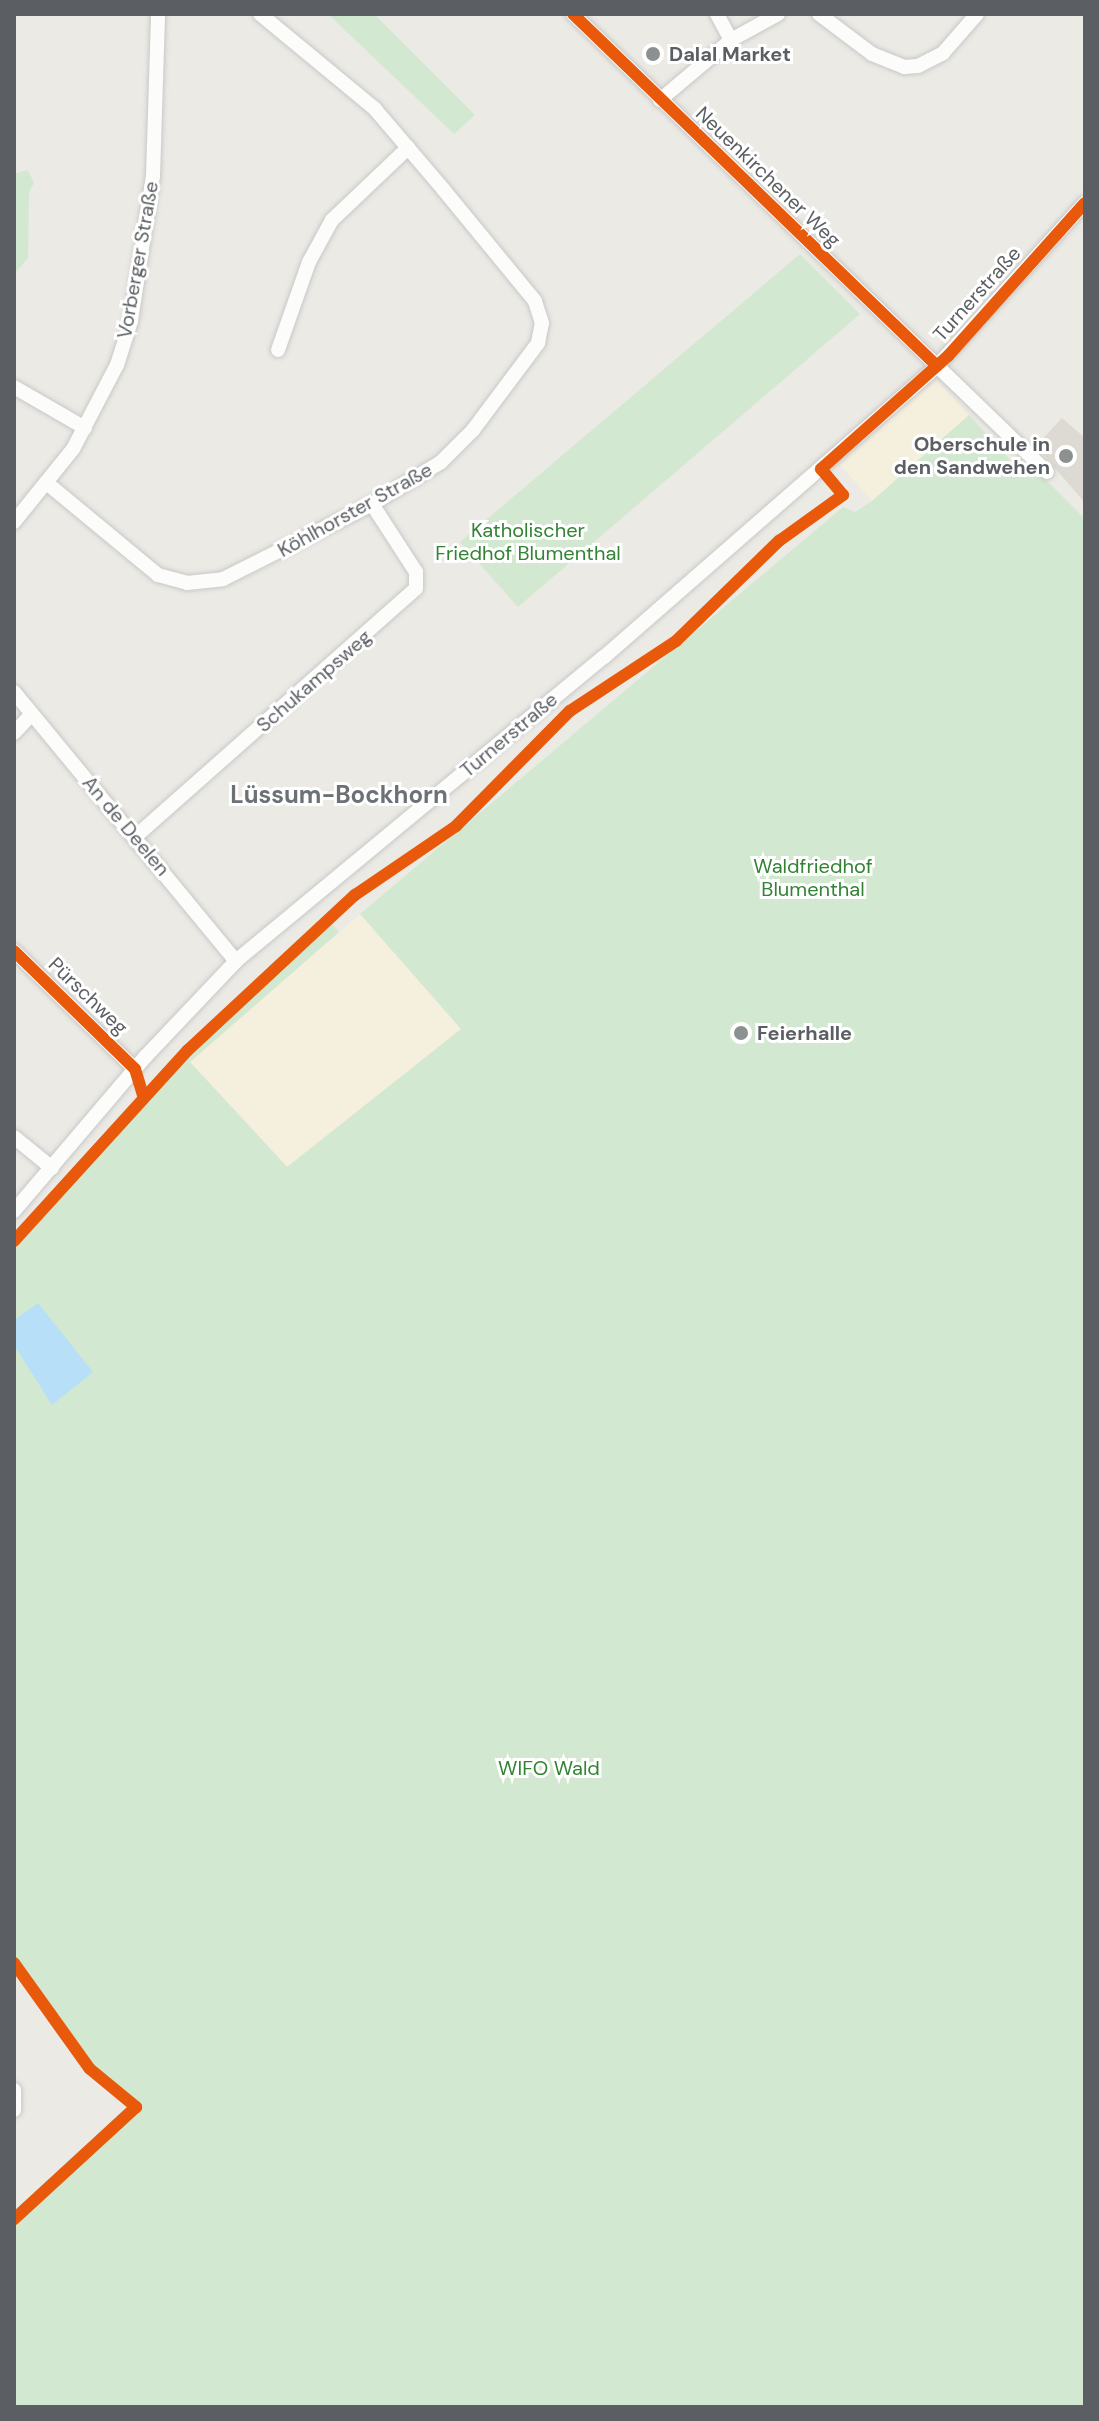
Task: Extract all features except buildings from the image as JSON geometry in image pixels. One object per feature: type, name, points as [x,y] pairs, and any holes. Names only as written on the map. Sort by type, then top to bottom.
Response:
[{"type":"street","name":"Vorberger Straße","points":[[14,522],[48,484],[85,428],[117,365],[131,321],[153,176],[158,14]]},
{"type":"street","name":"Köhlhorster Straße","points":[[48,484],[148,569],[187,583],[236,574],[372,504],[458,447],[534,351],[541,333],[535,301],[375,109],[260,14]]},
{"type":"street","name":"Neuenkirchener Weg","points":[[573,14],[1047,472]]},
{"type":"street","points":[[717,14],[731,40]]},
{"type":"street","points":[[660,100],[731,40],[778,14]]},
{"type":"street","points":[[819,14],[872,54],[904,67],[943,53],[977,14]]},
{"type":"street","points":[[278,350],[309,262],[332,220],[408,148]]},
{"type":"street","name":"Turnerstraße","points":[[14,1211],[135,1069],[236,961],[604,657],[937,366],[1085,203]]},
{"type":"street","points":[[14,387],[85,428]]},
{"type":"street","name":"Schukampsweg","points":[[135,837],[416,588],[416,572],[372,504]]},
{"type":"street","name":"An de Deelen","points":[[14,692],[236,961]]},
{"type":"street","points":[[14,733],[32,714]]},
{"type":"street","name":"Pürschweg","points":[[14,951],[135,1069]]},
{"type":"street","points":[[14,1137],[52,1168]]},
{"type":"street","points":[[14,2090],[16,2109]]},
{"type":"shaded area","points":[[936,380],[969,415],[872,501],[840,465]]},
{"type":"shaded area","name":"Oberschule in den Sandwehen","points":[[1062,418],[1085,438],[1085,503],[1036,446]]},
{"type":"shaded area","points":[[360,914],[462,1029],[288,1167],[190,1062]]},
{"type":"green space","points":[[328,14],[374,14],[475,115],[454,134]]},
{"type":"green space","points":[[28,170],[34,183],[29,192],[28,258],[14,274],[14,174]]},
{"type":"green space","name":"Katholischer Friedhof Blumenthal","points":[[800,254],[860,314],[518,607],[460,542]]},
{"type":"green space","name":"WIFO Wald","points":[[969,415],[1021,472],[1030,464],[1085,519],[1085,2407],[14,2407],[14,2215],[130,2107],[86,2070],[14,1968],[14,1247],[169,1073],[329,921],[339,932],[190,1062],[287,1167],[461,1029],[360,914],[843,507],[855,512],[872,501]]},
{"type":"water","points":[[38,1303],[93,1372],[52,1405],[14,1345],[14,1320]]},
{"type":"cycle path","points":[[573,14],[937,366]]},
{"type":"cycle path","points":[[14,1241],[188,1050],[355,895],[456,826],[570,711],[676,641],[779,541],[843,495],[821,469],[948,356],[1085,203]]},
{"type":"cycle path","points":[[14,951],[135,1069],[144,1098]]},
{"type":"cycle path","points":[[14,1963],[90,2069],[136,2107],[14,2219]]},
{"type":"place","name":"Dalal Market","points":[[653,54]]},
{"type":"place","name":"Oberschule in den Sandwehen","points":[[1066,456]]},
{"type":"place","name":"Feierhalle","points":[[741,1033]]},
{"type":"district","name":"Lüssum-Bockhorn","points":[[339,795]]},
{"type":"park label","name":"Waldfriedhof Blumenthal","points":[[813,878]]}]
